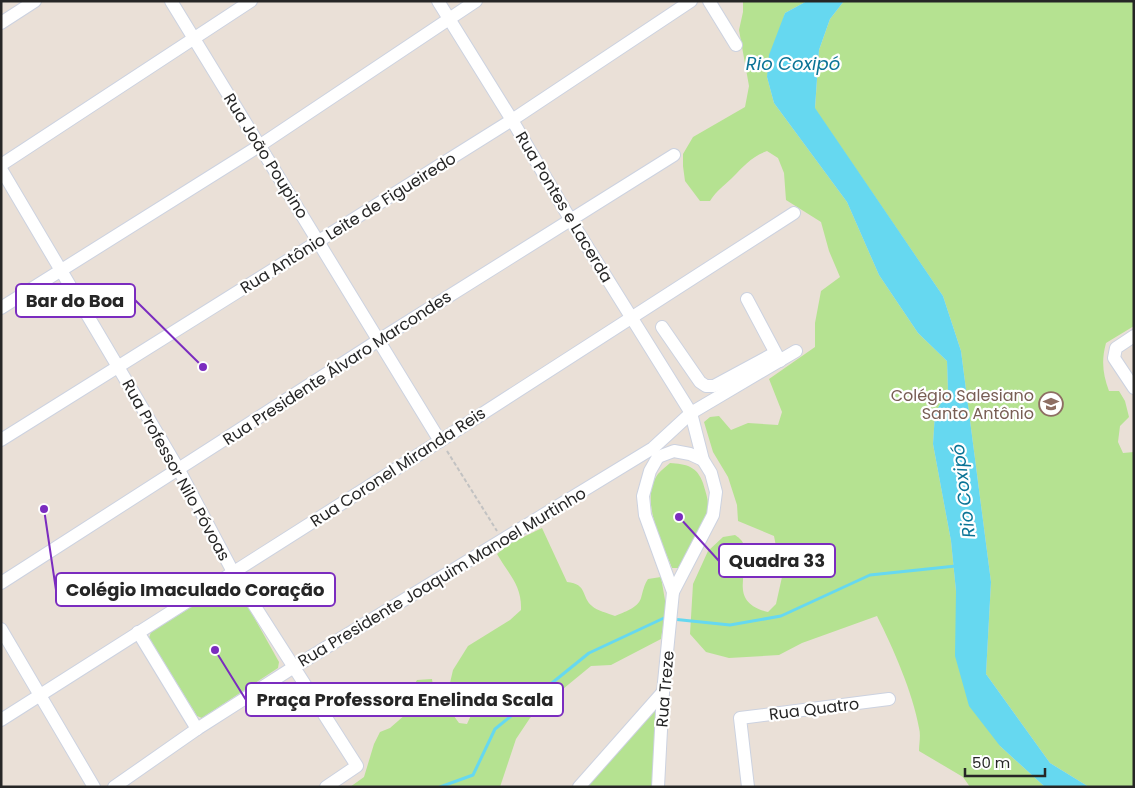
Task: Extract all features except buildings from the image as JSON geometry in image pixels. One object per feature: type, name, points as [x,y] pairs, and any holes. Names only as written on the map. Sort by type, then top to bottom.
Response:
[{"type":"street","points":[[1,23],[35,1]]},
{"type":"street","name":"Rua João Poupino","points":[[171,1],[440,441]]},
{"type":"street","points":[[1,165],[251,1]]},
{"type":"street","name":"Rua Pontes e Lacerda","points":[[438,1],[512,120],[570,219],[691,413]]},
{"type":"street","points":[[1,308],[259,146],[476,1]]},
{"type":"street","name":"Rua Antônio Leite de Figueiredo","points":[[1,440],[512,120],[691,1]]},
{"type":"street","points":[[709,1],[736,44]]},
{"type":"street","name":"Rua Presidente Álvaro Marcondes","points":[[1,583],[379,340],[674,154]]},
{"type":"street","name":"Rua Professor Nilo Póvoas","points":[[1,169],[179,470],[234,572],[357,766],[326,787]]},
{"type":"street","name":"Rua Coronel Miranda Reis","points":[[1,720],[794,213]]},
{"type":"street","points":[[747,299],[778,357]]},
{"type":"street","points":[[662,327],[700,382],[706,386],[714,386],[778,357],[796,351]]},
{"type":"street","points":[[1134,336],[1116,348],[1114,358],[1134,388]]},
{"type":"street","name":"Rua Presidente Joaquim Manoel Murtinho","points":[[114,787],[197,729],[294,667],[502,540],[655,452],[691,413],[778,357]]},
{"type":"street","name":"Rua Treze","points":[[658,787],[663,692],[673,596],[713,515],[716,492],[711,473],[703,460],[691,413]]},
{"type":"street","points":[[655,452],[674,451],[690,454],[703,460]]},
{"type":"street","name":"Rua Treze","points":[[655,452],[643,496],[645,515],[673,596]]},
{"type":"street","points":[[1,629],[94,787]]},
{"type":"street","points":[[138,632],[197,729]]},
{"type":"street","points":[[579,787],[663,692]]},
{"type":"street","name":"Rua Quatro","points":[[748,787],[740,718],[889,699]]},
{"type":"path","points":[[440,441],[502,540]]},
{"type":"green space","points":[[743,1],[807,1],[785,13],[767,77],[774,103],[847,202],[879,275],[918,333],[947,361],[948,391],[935,413],[933,444],[951,541],[956,591],[1000,746],[1045,787],[970,787],[963,777],[919,751],[920,731],[912,700],[896,656],[877,616],[802,643],[779,655],[729,658],[706,652],[690,634],[693,584],[708,551],[723,537],[735,535],[742,542],[745,553],[743,592],[747,600],[755,607],[768,612],[776,604],[782,577],[774,536],[738,521],[737,505],[728,477],[713,452],[704,422],[710,417],[719,416],[731,430],[748,423],[778,425],[782,412],[769,379],[815,347],[815,323],[821,291],[840,277],[829,251],[821,222],[786,200],[784,173],[778,158],[767,151],[748,162],[710,201],[700,201],[685,181],[683,154],[693,137],[745,107],[749,86],[739,30],[743,12]]},
{"type":"green space","name":"Colégio Salesiano Santo Antônio","points":[[844,1],[1134,1],[1134,326],[1106,343],[1103,362],[1109,391],[1119,391],[1125,401],[1129,417],[1120,426],[1118,442],[1123,453],[1134,452],[1134,787],[1089,787],[1050,763],[986,674],[991,582],[961,351],[943,296],[815,109],[819,50],[830,19]]},
{"type":"green space","points":[[670,463],[686,465],[698,473],[701,477],[708,502],[707,513],[701,529],[678,568],[672,568],[658,534],[651,508],[653,484],[658,474]]},
{"type":"green space","points":[[542,528],[567,582],[578,585],[594,608],[600,611],[615,616],[630,609],[641,598],[648,579],[661,577],[666,606],[661,639],[611,665],[591,666],[530,718],[516,739],[500,787],[350,787],[364,777],[374,744],[380,732],[390,728],[406,714],[411,702],[410,692],[417,680],[432,679],[434,692],[429,703],[434,710],[446,705],[459,723],[467,724],[472,713],[459,703],[449,687],[453,670],[468,646],[510,620],[521,610],[521,601],[517,587],[497,554],[509,544]]},
{"type":"green space","points":[[229,584],[236,585],[279,662],[278,668],[202,718],[197,716],[149,638],[151,632]]},
{"type":"green space","points":[[660,706],[655,787],[586,787],[653,709]]},
{"type":"water","name":"Rio Coxipó","points":[[807,1],[844,1],[830,19],[819,50],[815,108],[943,296],[961,351],[991,582],[986,674],[1050,763],[1089,787],[1045,787],[1000,746],[969,706],[955,656],[956,591],[951,541],[933,444],[935,413],[948,391],[947,361],[918,333],[879,275],[847,202],[774,103],[767,77],[769,55],[785,13]]},
{"type":"waterway","points":[[672,619],[730,625],[781,616],[870,575],[956,566]]},
{"type":"waterway","points":[[440,787],[473,775],[495,729],[589,653],[666,618]]},
{"type":"place","name":"Bar do Boa","points":[[203,367]]},
{"type":"place","name":"Colégio Salesiano Santo Antônio","points":[[1051,404]]},
{"type":"place","name":"Colégio Imaculado Coração","points":[[44,509]]},
{"type":"place","name":"Quadra 33","points":[[679,517]]},
{"type":"place","name":"Praça Professora Enelinda Scala","points":[[215,650]]}]
